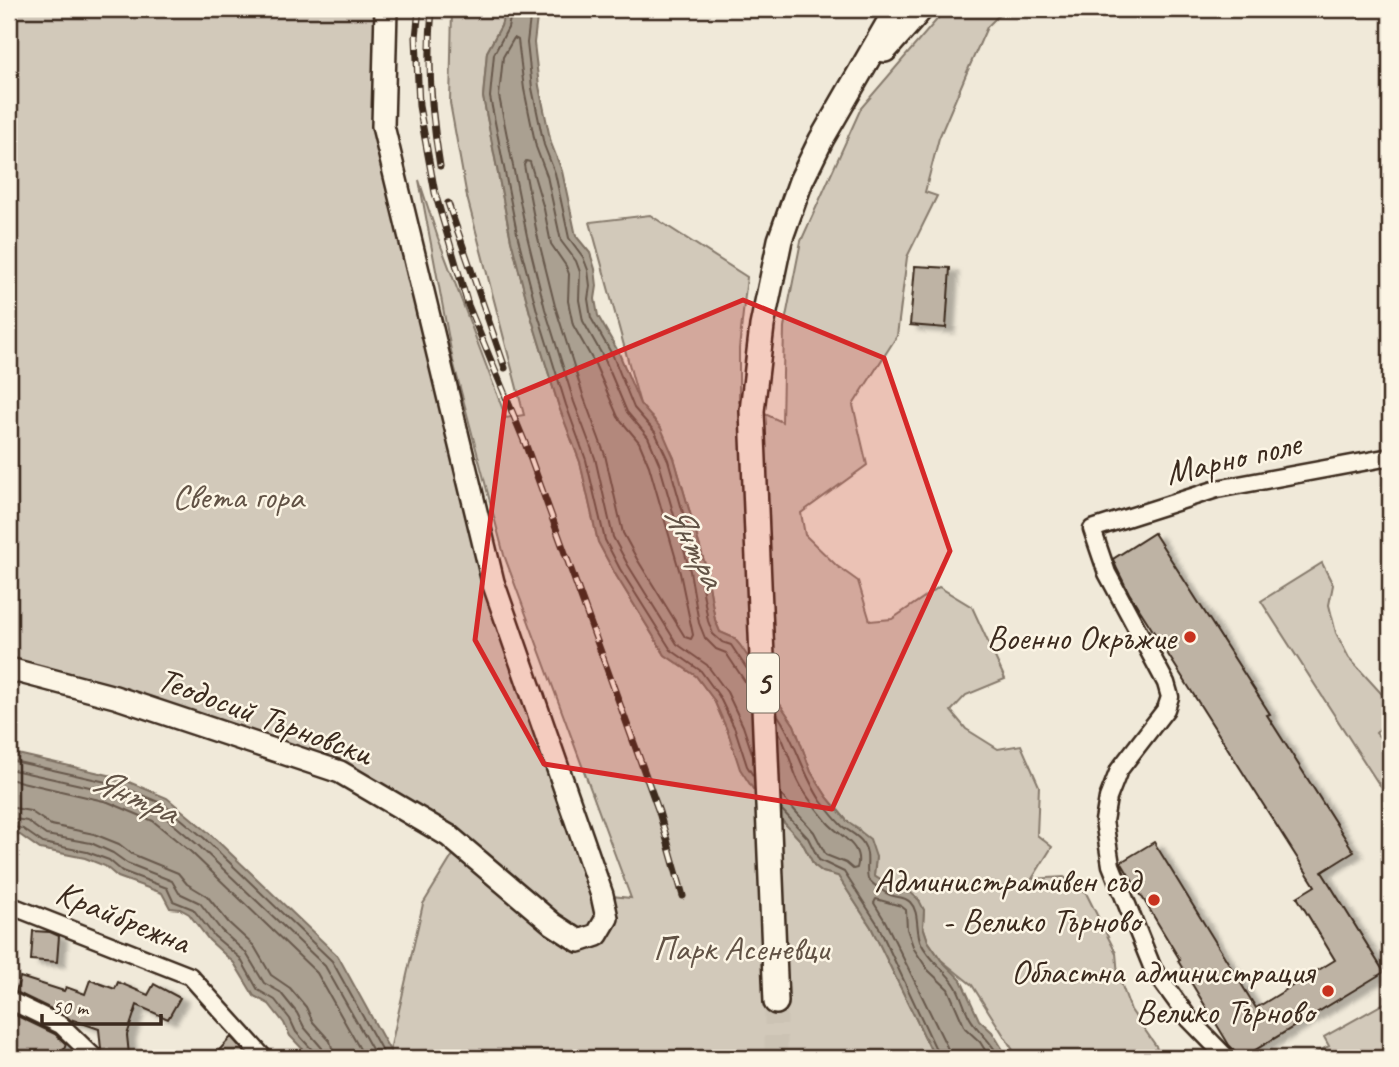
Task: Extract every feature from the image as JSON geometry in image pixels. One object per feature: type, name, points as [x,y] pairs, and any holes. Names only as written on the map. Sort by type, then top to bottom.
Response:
[{"type":"main road","name":"5","points":[[776,1002],[752,411],[762,326],[779,240],[801,181],[898,9]]},
{"type":"main road","name":"5","points":[[845,99],[921,9]]},
{"type":"street","name":"Теодосий Търновски","points":[[9,669],[114,697],[340,772],[449,836],[553,924],[579,941],[597,935],[607,918],[598,882],[490,568],[383,126],[386,9]]},
{"type":"street","name":"Марно поле","points":[[1227,1058],[1190,1020],[1153,969],[1111,865],[1104,821],[1108,798],[1119,770],[1166,709],[1170,697],[1166,683],[1107,573],[1092,529],[1217,489],[1390,457]]},
{"type":"street","name":"Крайбрежна","points":[[9,905],[190,976],[264,1058]]},
{"type":"street","points":[[9,1000],[61,1025],[95,1058]]},
{"type":"highlighted area","points":[[743,300],[884,358],[950,551],[832,809],[544,764],[475,640],[506,398]]},
{"type":"green space","name":"Света гора","points":[[9,9],[386,9],[383,126],[493,582],[602,895],[631,898],[504,555],[453,361],[419,180],[506,418],[524,415],[467,197],[450,103],[452,9],[506,9],[501,26],[487,52],[483,97],[511,240],[559,407],[580,462],[598,542],[665,655],[696,676],[714,700],[753,789],[802,842],[814,865],[823,872],[838,876],[871,927],[935,1058],[394,1058],[390,1050],[423,904],[459,845],[340,772],[9,669]]},
{"type":"green space","points":[[946,9],[1005,9],[987,27],[939,138],[925,192],[937,196],[907,257],[897,336],[853,405],[867,465],[801,513],[805,535],[837,566],[858,581],[870,621],[892,619],[939,587],[972,607],[1005,679],[966,695],[951,711],[966,729],[998,749],[1021,745],[1039,786],[1037,835],[1052,847],[1032,879],[1064,877],[1086,893],[1116,953],[1118,975],[1131,1010],[1156,1046],[1159,1058],[1018,1058],[972,985],[941,960],[928,941],[923,926],[924,910],[908,890],[895,889],[874,876],[876,857],[858,828],[847,821],[811,772],[794,725],[734,638],[720,632],[715,620],[706,568],[674,458],[654,419],[640,404],[590,222],[650,215],[747,277],[739,349],[739,402],[782,422],[784,327],[801,241],[861,108]]},
{"type":"green space","points":[[1322,563],[1333,585],[1329,605],[1336,633],[1349,658],[1390,703],[1390,718],[1376,733],[1390,749],[1390,796],[1378,783],[1261,601]]},
{"type":"green space","points":[[1390,1000],[1390,1058],[1306,1058],[1329,1046],[1324,1037]]},
{"type":"water","name":"Янтра","points":[[506,9],[538,9],[534,43],[539,86],[576,236],[590,253],[595,269],[598,316],[619,353],[640,404],[661,428],[674,458],[706,568],[715,620],[720,632],[734,638],[740,645],[794,725],[811,772],[827,797],[847,821],[870,839],[876,857],[874,876],[895,889],[908,890],[919,900],[924,910],[923,926],[928,941],[941,960],[961,980],[979,1020],[992,1032],[1008,1058],[935,1058],[871,927],[838,876],[823,872],[814,865],[802,842],[753,789],[740,769],[714,700],[696,676],[665,655],[598,542],[580,462],[559,407],[511,240],[483,97],[487,52],[501,26]]},
{"type":"water","name":"Янтра","points":[[9,752],[117,777],[167,798],[209,833],[338,956],[394,1058],[311,1058],[290,1036],[284,1023],[269,1004],[254,996],[234,963],[209,940],[189,914],[170,908],[162,893],[118,877],[105,866],[85,858],[40,849],[20,835],[9,833]]},
{"type":"building","points":[[915,266],[950,268],[946,328],[910,325]]},
{"type":"building","points":[[1154,533],[1270,714],[1267,715],[1354,852],[1322,872],[1384,972],[1242,1058],[1237,1058],[1121,862],[1154,842],[1256,1008],[1335,960],[1297,897],[1315,886],[1129,593],[1117,569],[1113,559]]},
{"type":"building","points":[[33,931],[50,932],[59,936],[57,962],[31,960]]},
{"type":"building","points":[[20,977],[64,991],[66,987],[85,994],[90,980],[115,989],[118,982],[148,995],[154,984],[180,998],[168,1019],[137,1005],[127,1035],[129,1055],[105,1058],[99,1029],[73,1022],[16,992]]},
{"type":"building","points":[[9,1012],[55,1034],[66,1044],[61,1058],[12,1058]]},
{"type":"building","points":[[231,1037],[250,1058],[212,1058]]},
{"type":"tunnel","points":[[776,1002],[776,1058]]},
{"type":"railway","points":[[419,9],[416,37],[419,106],[435,193],[468,305],[525,443],[659,812],[683,896]]},
{"type":"railway","points":[[432,9],[431,87],[440,166]]},
{"type":"railway","points":[[448,203],[505,368]]},
{"type":"place","name":"Военно Окръжие","points":[[1190,637]]},
{"type":"place","name":"Административен съд - Велико Търново","points":[[1154,900]]},
{"type":"place","name":"Областна администрация Велико Търново","points":[[1328,991]]},
{"type":"park label","name":"Парк Асеневци","points":[[741,948]]}]
